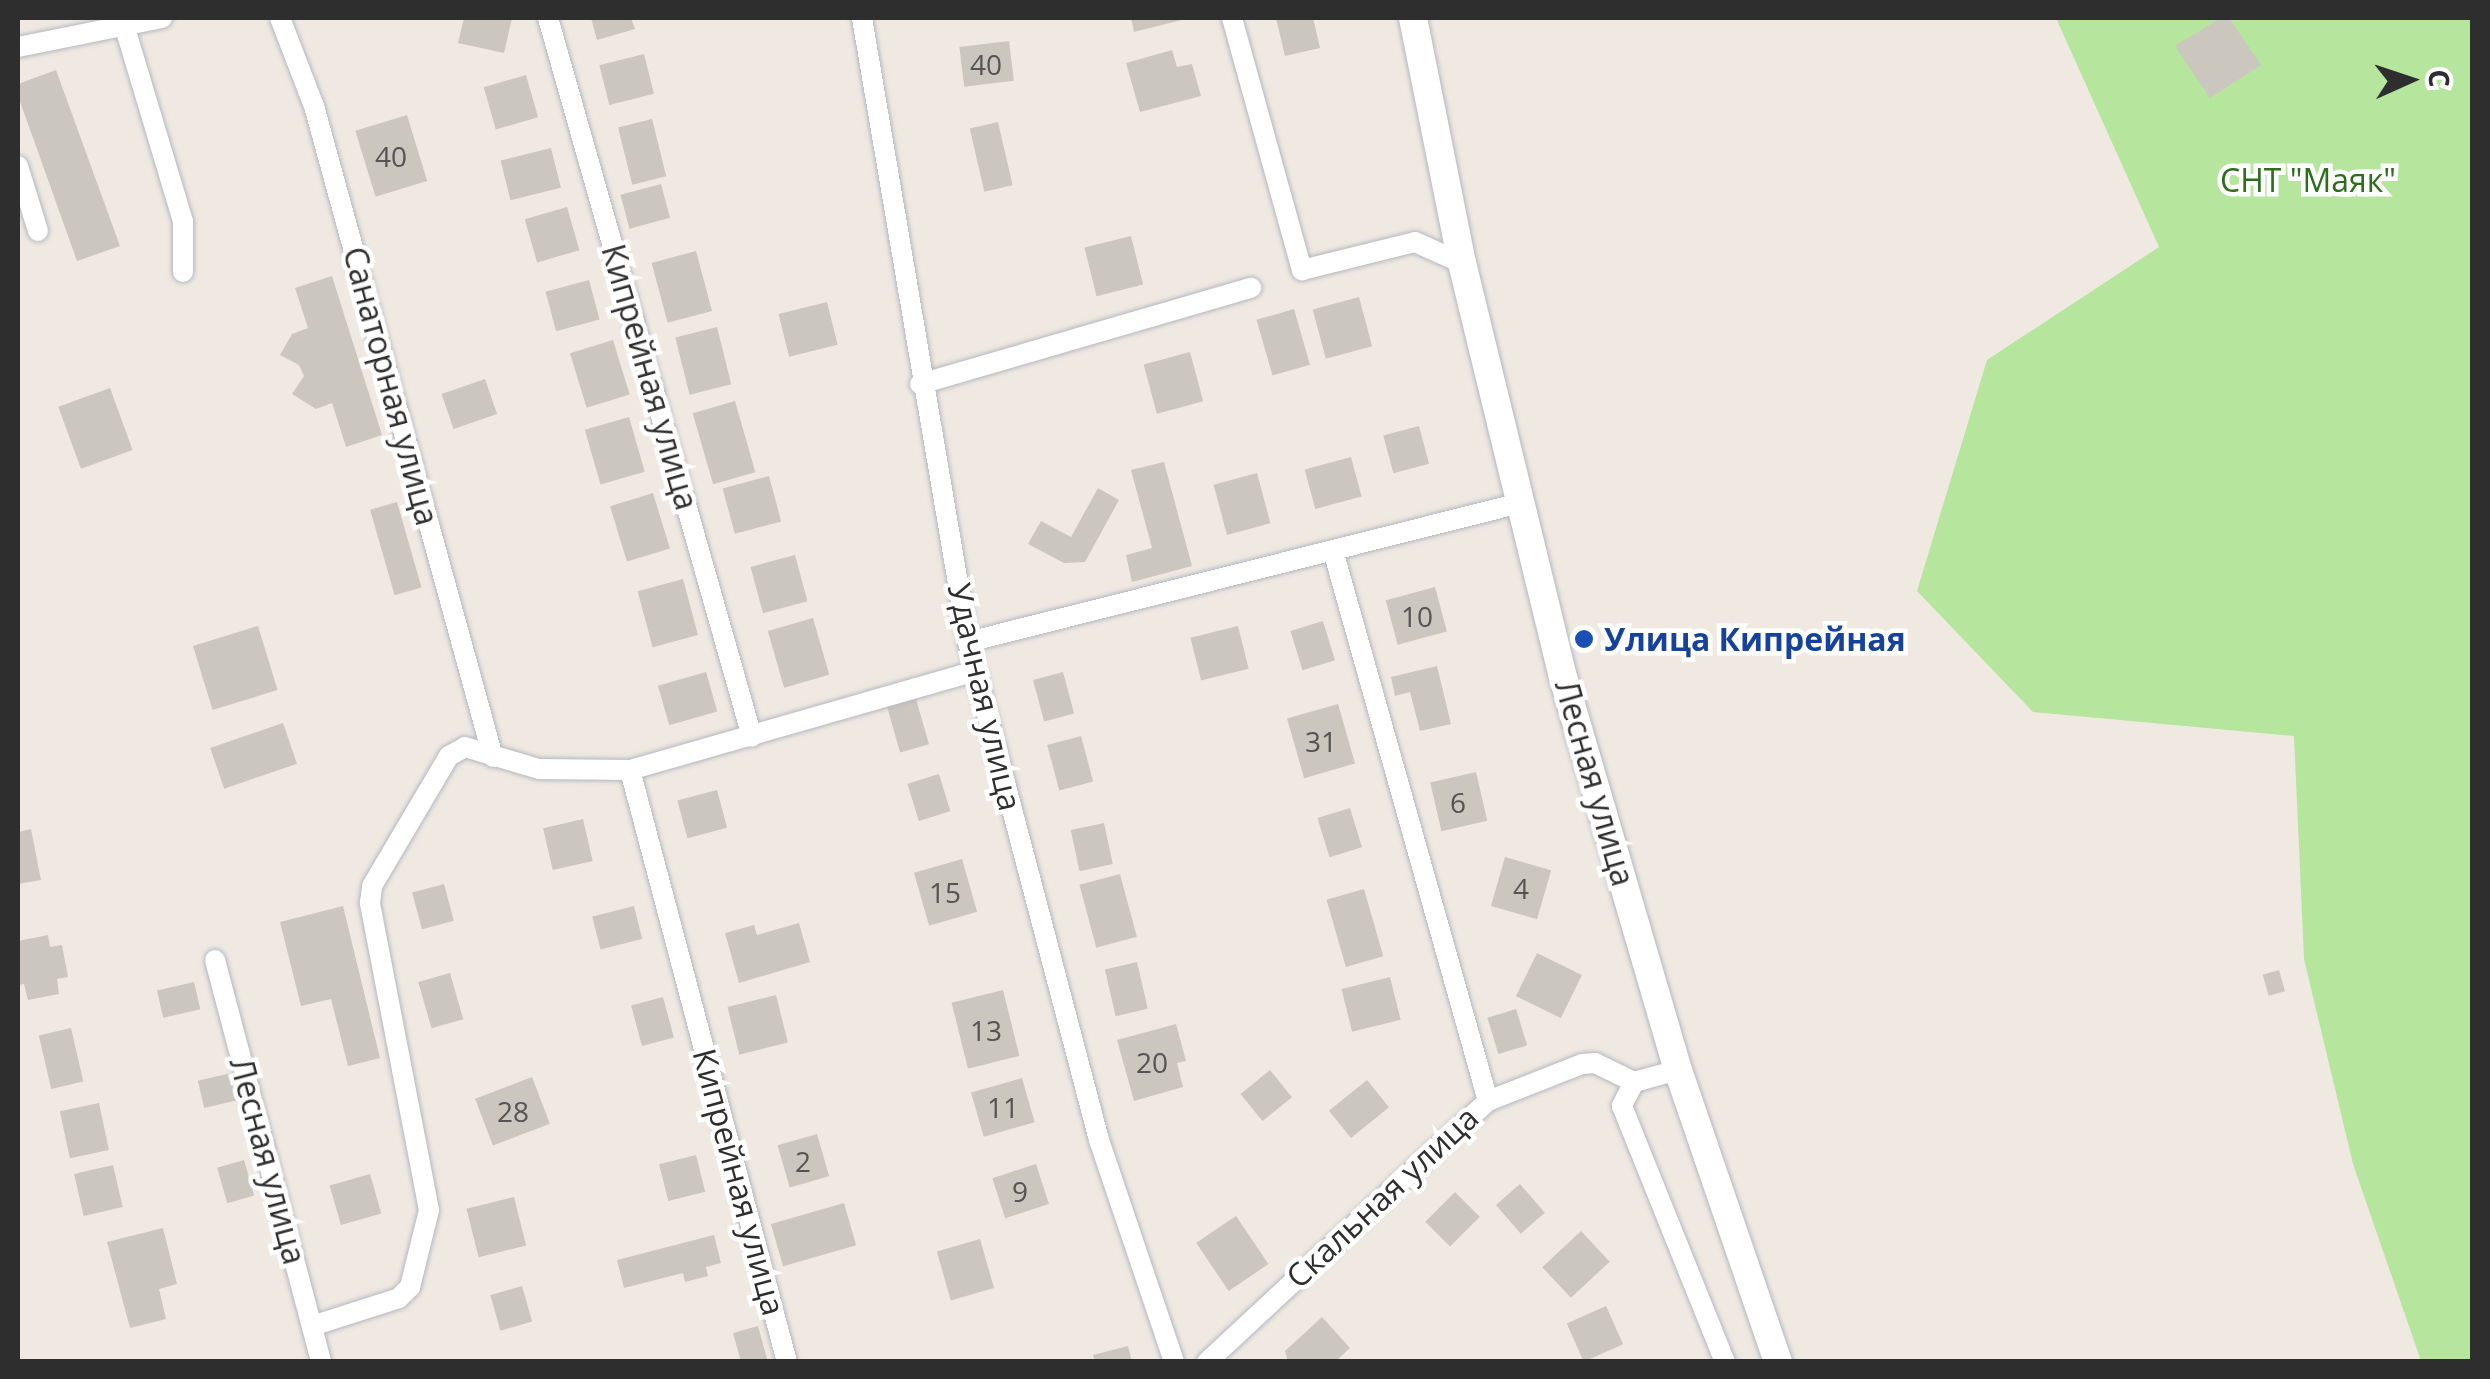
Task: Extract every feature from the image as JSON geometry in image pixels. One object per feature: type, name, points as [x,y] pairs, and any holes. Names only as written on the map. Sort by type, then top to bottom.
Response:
[{"type":"main road","name":"Лесная улица","points":[[1413,18],[1462,263],[1520,502],[1678,1070],[1778,1362]]},
{"type":"street","points":[[18,48],[123,23],[162,18]]},
{"type":"street","name":"Санаторная улица","points":[[280,18],[314,106],[493,757]]},
{"type":"street","name":"Кипрейная улица","points":[[548,18],[752,737]]},
{"type":"street","name":"Удачная улица","points":[[862,18],[920,384],[968,642],[1099,1140],[1174,1362]]},
{"type":"street","points":[[1232,18],[1302,270],[1415,242],[1462,263]]},
{"type":"street","points":[[123,23],[183,221],[184,272]]},
{"type":"street","points":[[18,166],[38,231]]},
{"type":"street","points":[[920,384],[1251,288]]},
{"type":"street","points":[[968,642],[1334,554],[1520,502]]},
{"type":"street","points":[[1334,554],[1488,1100]]},
{"type":"street","points":[[312,1326],[399,1298],[410,1287],[429,1193],[372,886],[448,756],[465,747],[539,769],[630,770],[975,672]]},
{"type":"street","name":"Кипрейная улица","points":[[630,770],[787,1362]]},
{"type":"street","name":"Лесная улица","points":[[215,960],[320,1362]]},
{"type":"street","name":"Скальная улица","points":[[1207,1362],[1488,1100],[1582,1064],[1595,1063],[1634,1082]]},
{"type":"street","points":[[1678,1070],[1634,1082],[1622,1106],[1725,1362]]},
{"type":"green space","name":"СНТ \"Маяк\"","points":[[2056,18],[2472,18],[2472,1361],[2421,1361],[2353,1164],[2304,959],[2294,736],[2033,712],[1917,591],[1987,360],[2159,247]]},
{"type":"building","points":[[464,18],[512,18],[504,53],[458,43]]},
{"type":"building","points":[[591,18],[631,18],[635,29],[597,40]]},
{"type":"building","points":[[1131,18],[1186,18],[1186,19],[1134,32]]},
{"type":"building","points":[[1276,18],[1313,18],[1320,48],[1285,56]]},
{"type":"building","points":[[2221,18],[2229,18],[2261,65],[2210,98],[2175,46]]},
{"type":"building","points":[[1009,41],[1014,81],[964,87],[959,47]]},
{"type":"building","points":[[1172,50],[1177,67],[1192,64],[1201,96],[1140,112],[1126,63]]},
{"type":"building","points":[[644,54],[654,94],[609,105],[599,65]]},
{"type":"building","points":[[56,70],[120,246],[77,261],[18,96],[18,84]]},
{"type":"building","points":[[526,75],[538,117],[496,129],[484,87]]},
{"type":"building","points":[[407,115],[427,181],[376,197],[355,131]]},
{"type":"building","points":[[652,119],[666,176],[632,185],[618,127]]},
{"type":"building","points":[[998,122],[1013,185],[984,192],[970,129]]},
{"type":"building","points":[[551,148],[561,188],[510,200],[501,161]]},
{"type":"building","points":[[661,184],[670,218],[629,229],[620,195]]},
{"type":"building","points":[[567,207],[579,250],[537,262],[525,219]]},
{"type":"building","points":[[1131,236],[1143,285],[1097,296],[1084,248]]},
{"type":"building","points":[[696,251],[712,311],[668,323],[652,263]]},
{"type":"building","points":[[332,276],[382,435],[346,447],[332,403],[316,409],[292,394],[304,376],[299,365],[280,355],[292,334],[308,328],[295,288]]},
{"type":"building","points":[[589,280],[600,320],[556,331],[546,292]]},
{"type":"building","points":[[1359,297],[1372,346],[1326,359],[1313,309]]},
{"type":"building","points":[[827,302],[838,345],[789,357],[778,314]]},
{"type":"building","points":[[1294,309],[1310,365],[1272,376],[1257,320]]},
{"type":"building","points":[[717,327],[731,384],[690,395],[675,337]]},
{"type":"building","points":[[613,340],[630,395],[587,408],[570,353]]},
{"type":"building","points":[[1190,352],[1203,401],[1157,414],[1144,364]]},
{"type":"building","points":[[485,379],[497,414],[454,429],[442,394]]},
{"type":"building","points":[[110,388],[133,450],[81,469],[58,407]]},
{"type":"building","points":[[735,401],[755,472],[713,484],[693,413]]},
{"type":"building","points":[[629,417],[645,472],[600,484],[585,430]]},
{"type":"building","points":[[1419,426],[1429,464],[1393,473],[1383,436]]},
{"type":"building","points":[[1351,457],[1362,497],[1315,509],[1305,469]]},
{"type":"building","points":[[1164,462],[1192,566],[1132,582],[1126,555],[1152,548],[1131,470]]},
{"type":"building","points":[[1257,473],[1270,523],[1227,535],[1214,485]]},
{"type":"building","points":[[769,476],[781,521],[735,534],[723,488]]},
{"type":"building","points":[[1098,488],[1119,500],[1085,562],[1064,563],[1028,544],[1041,521],[1071,537]]},
{"type":"building","points":[[653,493],[670,548],[627,562],[610,506]]},
{"type":"building","points":[[397,502],[422,588],[395,595],[370,510]]},
{"type":"building","points":[[795,555],[807,601],[763,613],[751,567]]},
{"type":"building","points":[[683,579],[698,635],[653,647],[638,591]]},
{"type":"building","points":[[1435,587],[1447,631],[1398,645],[1386,600]]},
{"type":"building","points":[[813,618],[829,675],[784,688],[768,631]]},
{"type":"building","points":[[1323,621],[1335,660],[1302,670],[1290,631]]},
{"type":"building","points":[[258,626],[278,690],[213,710],[193,646]]},
{"type":"building","points":[[1238,626],[1249,669],[1201,681],[1190,638]]},
{"type":"building","points":[[1437,666],[1451,724],[1420,731],[1410,692],[1395,696],[1391,677]]},
{"type":"building","points":[[706,672],[717,711],[669,725],[658,686]]},
{"type":"building","points":[[1063,672],[1074,714],[1044,722],[1033,680]]},
{"type":"building","points":[[916,699],[929,744],[900,752],[887,707]]},
{"type":"building","points":[[1338,704],[1355,764],[1304,778],[1287,719]]},
{"type":"building","points":[[283,723],[297,764],[224,789],[210,748]]},
{"type":"building","points":[[1081,736],[1093,781],[1059,790],[1047,745]]},
{"type":"building","points":[[1476,772],[1487,821],[1441,831],[1430,783]]},
{"type":"building","points":[[939,774],[950,811],[919,821],[907,784]]},
{"type":"building","points":[[717,790],[727,828],[687,838],[677,801]]},
{"type":"building","points":[[1350,808],[1362,847],[1329,857],[1317,818]]},
{"type":"building","points":[[583,819],[593,861],[553,870],[543,828]]},
{"type":"building","points":[[1104,823],[1113,864],[1079,871],[1071,830]]},
{"type":"building","points":[[31,829],[41,880],[18,884],[18,832]]},
{"type":"building","points":[[1505,857],[1551,870],[1537,919],[1491,906]]},
{"type":"building","points":[[962,859],[977,912],[929,926],[914,873]]},
{"type":"building","points":[[1120,874],[1137,937],[1096,948],[1079,885]]},
{"type":"building","points":[[444,884],[454,921],[422,929],[412,893]]},
{"type":"building","points":[[1364,889],[1383,956],[1346,967],[1327,900]]},
{"type":"building","points":[[343,906],[380,1058],[348,1066],[331,999],[301,1006],[280,922]]},
{"type":"building","points":[[634,906],[642,939],[601,949],[592,916]]},
{"type":"building","points":[[799,923],[810,962],[739,983],[725,933],[754,925],[757,935]]},
{"type":"building","points":[[48,935],[50,947],[62,945],[68,977],[57,979],[59,994],[28,1000],[24,984],[18,985],[18,941]]},
{"type":"building","points":[[1537,953],[1582,975],[1561,1018],[1516,996]]},
{"type":"building","points":[[1137,962],[1148,1009],[1116,1016],[1105,969]]},
{"type":"building","points":[[2279,970],[2285,991],[2269,996],[2263,975]]},
{"type":"building","points":[[450,973],[463,1019],[432,1028],[418,982]]},
{"type":"building","points":[[1390,977],[1401,1020],[1352,1032],[1341,989]]},
{"type":"building","points":[[194,982],[200,1009],[163,1018],[157,991]]},
{"type":"building","points":[[1003,990],[1019,1056],[968,1069],[952,1003]]},
{"type":"building","points":[[776,995],[788,1043],[739,1055],[727,1007]]},
{"type":"building","points":[[663,997],[674,1038],[642,1046],[631,1006]]},
{"type":"building","points":[[1516,1009],[1527,1045],[1498,1054],[1487,1018]]},
{"type":"building","points":[[1176,1024],[1186,1061],[1177,1063],[1183,1087],[1134,1101],[1117,1040]]},
{"type":"building","points":[[71,1028],[83,1082],[51,1089],[39,1035]]},
{"type":"building","points":[[1270,1070],[1292,1097],[1262,1121],[1240,1094]]},
{"type":"building","points":[[231,1073],[237,1100],[204,1108],[198,1081]]},
{"type":"building","points":[[532,1077],[550,1124],[493,1146],[475,1099]]},
{"type":"building","points":[[1022,1078],[1035,1122],[984,1137],[971,1093]]},
{"type":"building","points":[[1367,1080],[1389,1107],[1351,1138],[1329,1111]]},
{"type":"building","points":[[99,1103],[109,1150],[70,1158],[60,1111]]},
{"type":"building","points":[[817,1134],[829,1176],[790,1188],[778,1145]]},
{"type":"building","points":[[696,1155],[705,1192],[668,1201],[659,1164]]},
{"type":"building","points":[[244,1160],[254,1196],[227,1203],[217,1168]]},
{"type":"building","points":[[1036,1164],[1049,1204],[1005,1218],[992,1178]]},
{"type":"building","points":[[113,1165],[123,1207],[84,1216],[74,1174]]},
{"type":"building","points":[[370,1174],[381,1213],[341,1225],[330,1186]]},
{"type":"building","points":[[1520,1184],[1545,1213],[1521,1234],[1496,1205]]},
{"type":"building","points":[[1455,1192],[1480,1217],[1450,1246],[1425,1222]]},
{"type":"building","points":[[514,1197],[526,1246],[479,1257],[466,1209]]},
{"type":"building","points":[[844,1203],[856,1245],[783,1266],[771,1224]]},
{"type":"building","points":[[1236,1216],[1268,1264],[1229,1291],[1196,1243]]},
{"type":"building","points":[[163,1228],[177,1284],[159,1289],[166,1319],[130,1328],[107,1242]]},
{"type":"building","points":[[1581,1231],[1610,1262],[1571,1298],[1542,1267]]},
{"type":"building","points":[[714,1235],[721,1263],[706,1267],[708,1276],[685,1282],[683,1273],[624,1288],[617,1260]]},
{"type":"building","points":[[980,1239],[994,1288],[951,1300],[937,1251]]},
{"type":"building","points":[[522,1286],[532,1322],[500,1331],[490,1295]]},
{"type":"building","points":[[1606,1306],[1623,1344],[1584,1362],[1567,1323]]},
{"type":"building","points":[[1322,1317],[1350,1348],[1335,1362],[1288,1362],[1285,1351]]},
{"type":"building","points":[[758,1326],[768,1362],[741,1362],[733,1333]]},
{"type":"building","points":[[1128,1346],[1132,1362],[1095,1362],[1093,1355]]},
{"type":"place","name":"Улица Кипрейная","points":[[1584,639]]}]
